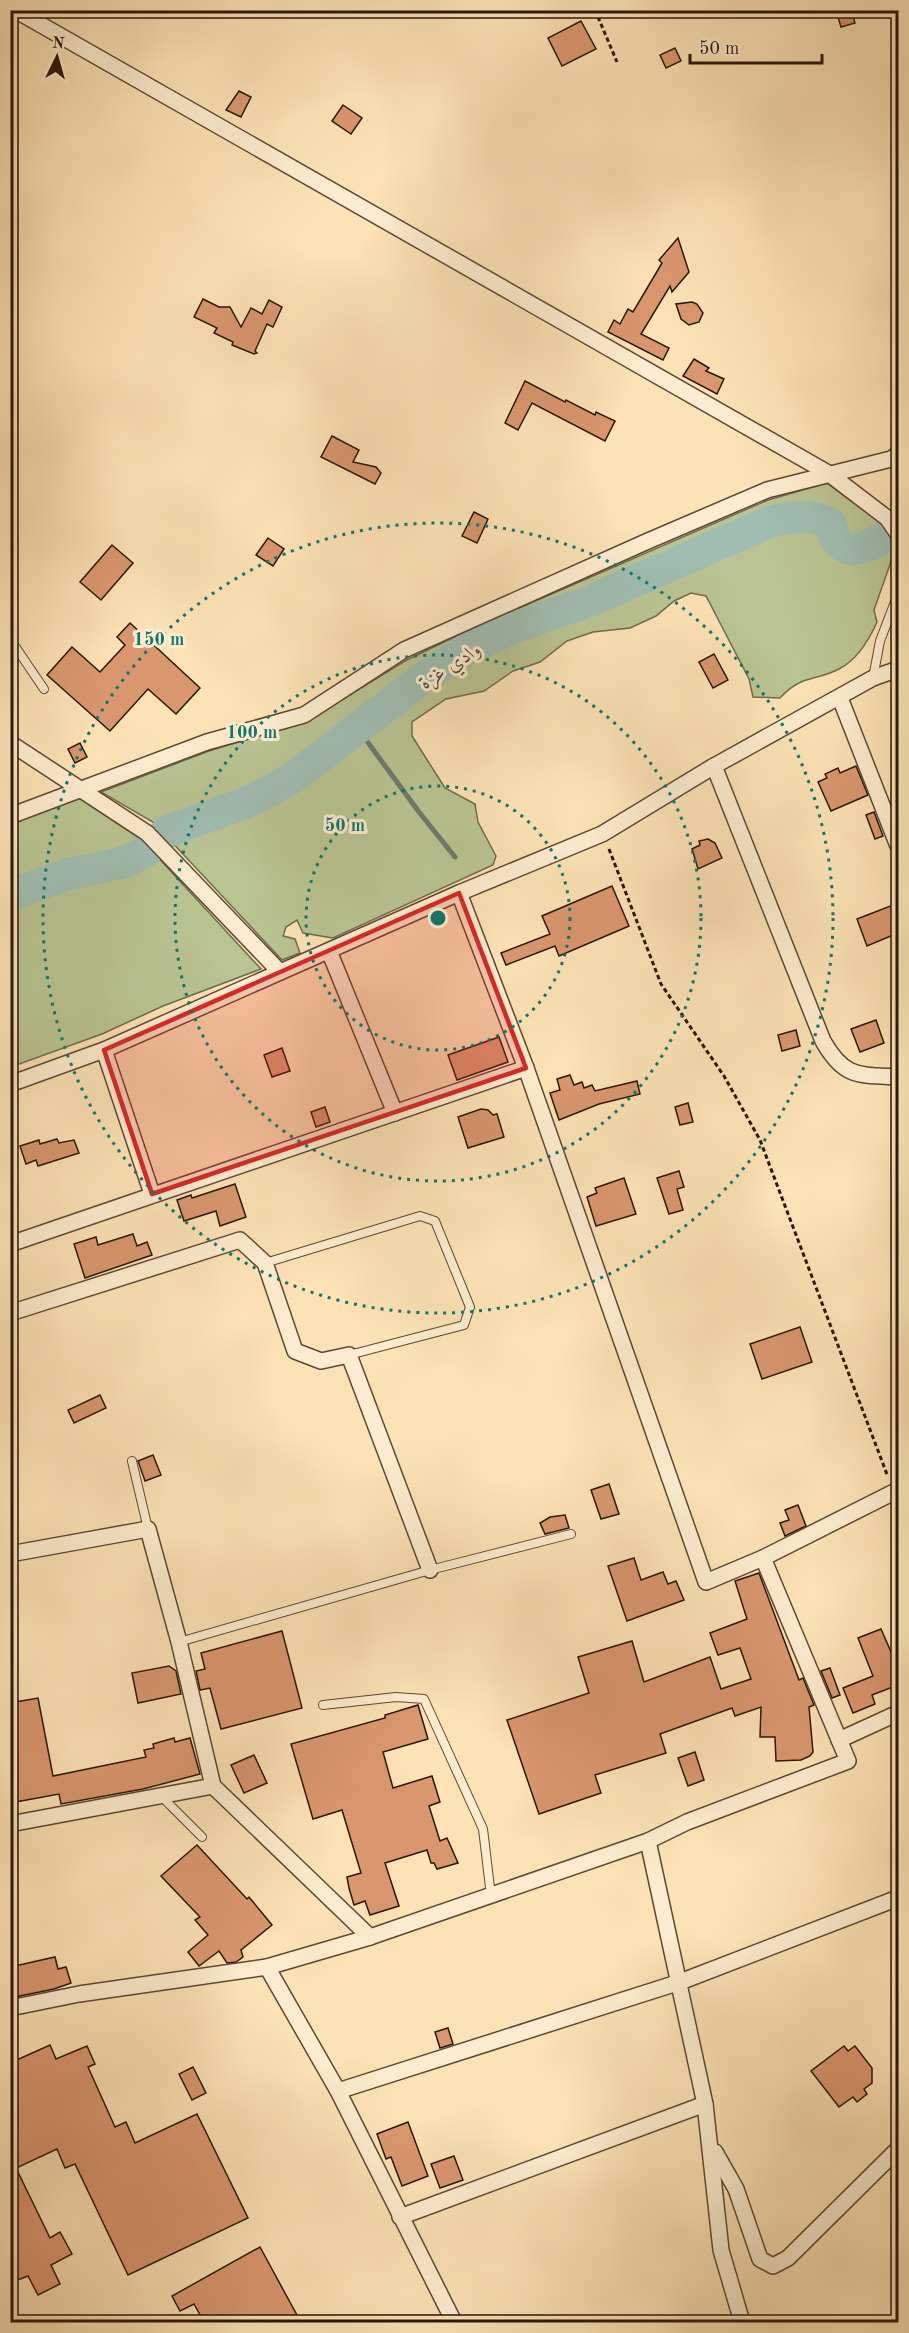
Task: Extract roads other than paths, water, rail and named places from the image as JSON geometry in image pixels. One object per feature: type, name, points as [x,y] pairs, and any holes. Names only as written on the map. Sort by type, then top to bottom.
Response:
[{"type":"street","points":[[15,10],[828,473],[887,518],[898,534]]},
{"type":"street","points":[[10,816],[207,742],[304,715],[404,650],[767,490],[891,459],[898,454]]},
{"type":"street","points":[[10,1084],[104,1050],[459,894],[603,834],[714,766],[873,678],[898,669]]},
{"type":"street","points":[[840,698],[898,846]]},
{"type":"street","points":[[10,743],[147,833],[280,972]]},
{"type":"street","points":[[714,766],[823,1041],[835,1061],[849,1072],[898,1077]]},
{"type":"street","points":[[459,894],[526,1068],[706,1582],[763,1558],[896,1491]]},
{"type":"street","points":[[329,951],[395,1113]]},
{"type":"street","points":[[104,1050],[152,1194]]},
{"type":"street","points":[[10,1244],[526,1068]]},
{"type":"street","points":[[10,1313],[240,1239],[265,1263],[296,1351],[321,1361],[349,1355],[430,1570]]},
{"type":"street","points":[[10,1554],[148,1529],[179,1642],[213,1786],[370,1937]]},
{"type":"street","points":[[10,2008],[79,1994],[267,1967],[370,1937],[648,1841],[687,1822],[848,1761],[763,1558]]},
{"type":"street","points":[[839,1740],[898,1713]]},
{"type":"street","points":[[10,1824],[213,1786]]},
{"type":"street","points":[[648,1841],[705,2104],[721,2250],[742,2322]]},
{"type":"street","points":[[338,2091],[680,1982],[898,1898]]},
{"type":"street","points":[[267,1967],[338,2091],[454,2322]]},
{"type":"street","points":[[400,2217],[705,2104]]},
{"type":"street","points":[[711,2146],[736,2189],[760,2259],[773,2266],[788,2258],[898,2149]]},
{"type":"lane","points":[[873,678],[880,640],[898,594]]},
{"type":"lane","points":[[10,639],[44,688]]},
{"type":"lane","points":[[265,1263],[420,1216],[435,1221],[470,1307],[464,1325],[349,1355]]},
{"type":"lane","points":[[132,1461],[148,1529]]},
{"type":"lane","points":[[179,1642],[430,1570],[571,1534]]},
{"type":"lane","points":[[322,1705],[396,1697],[424,1699],[483,1829],[492,1896]]},
{"type":"lane","points":[[162,1797],[202,1837]]},
{"type":"waterway","name":"وادي غزة","points":[[10,895],[69,874],[121,863],[144,853],[168,831],[245,803],[290,780],[423,678],[467,649],[518,626],[590,601],[769,522],[800,517],[816,518],[831,524],[835,537],[841,545],[849,548],[868,546],[898,530]]},
{"type":"waterway","points":[[358,729],[455,857]]}]
